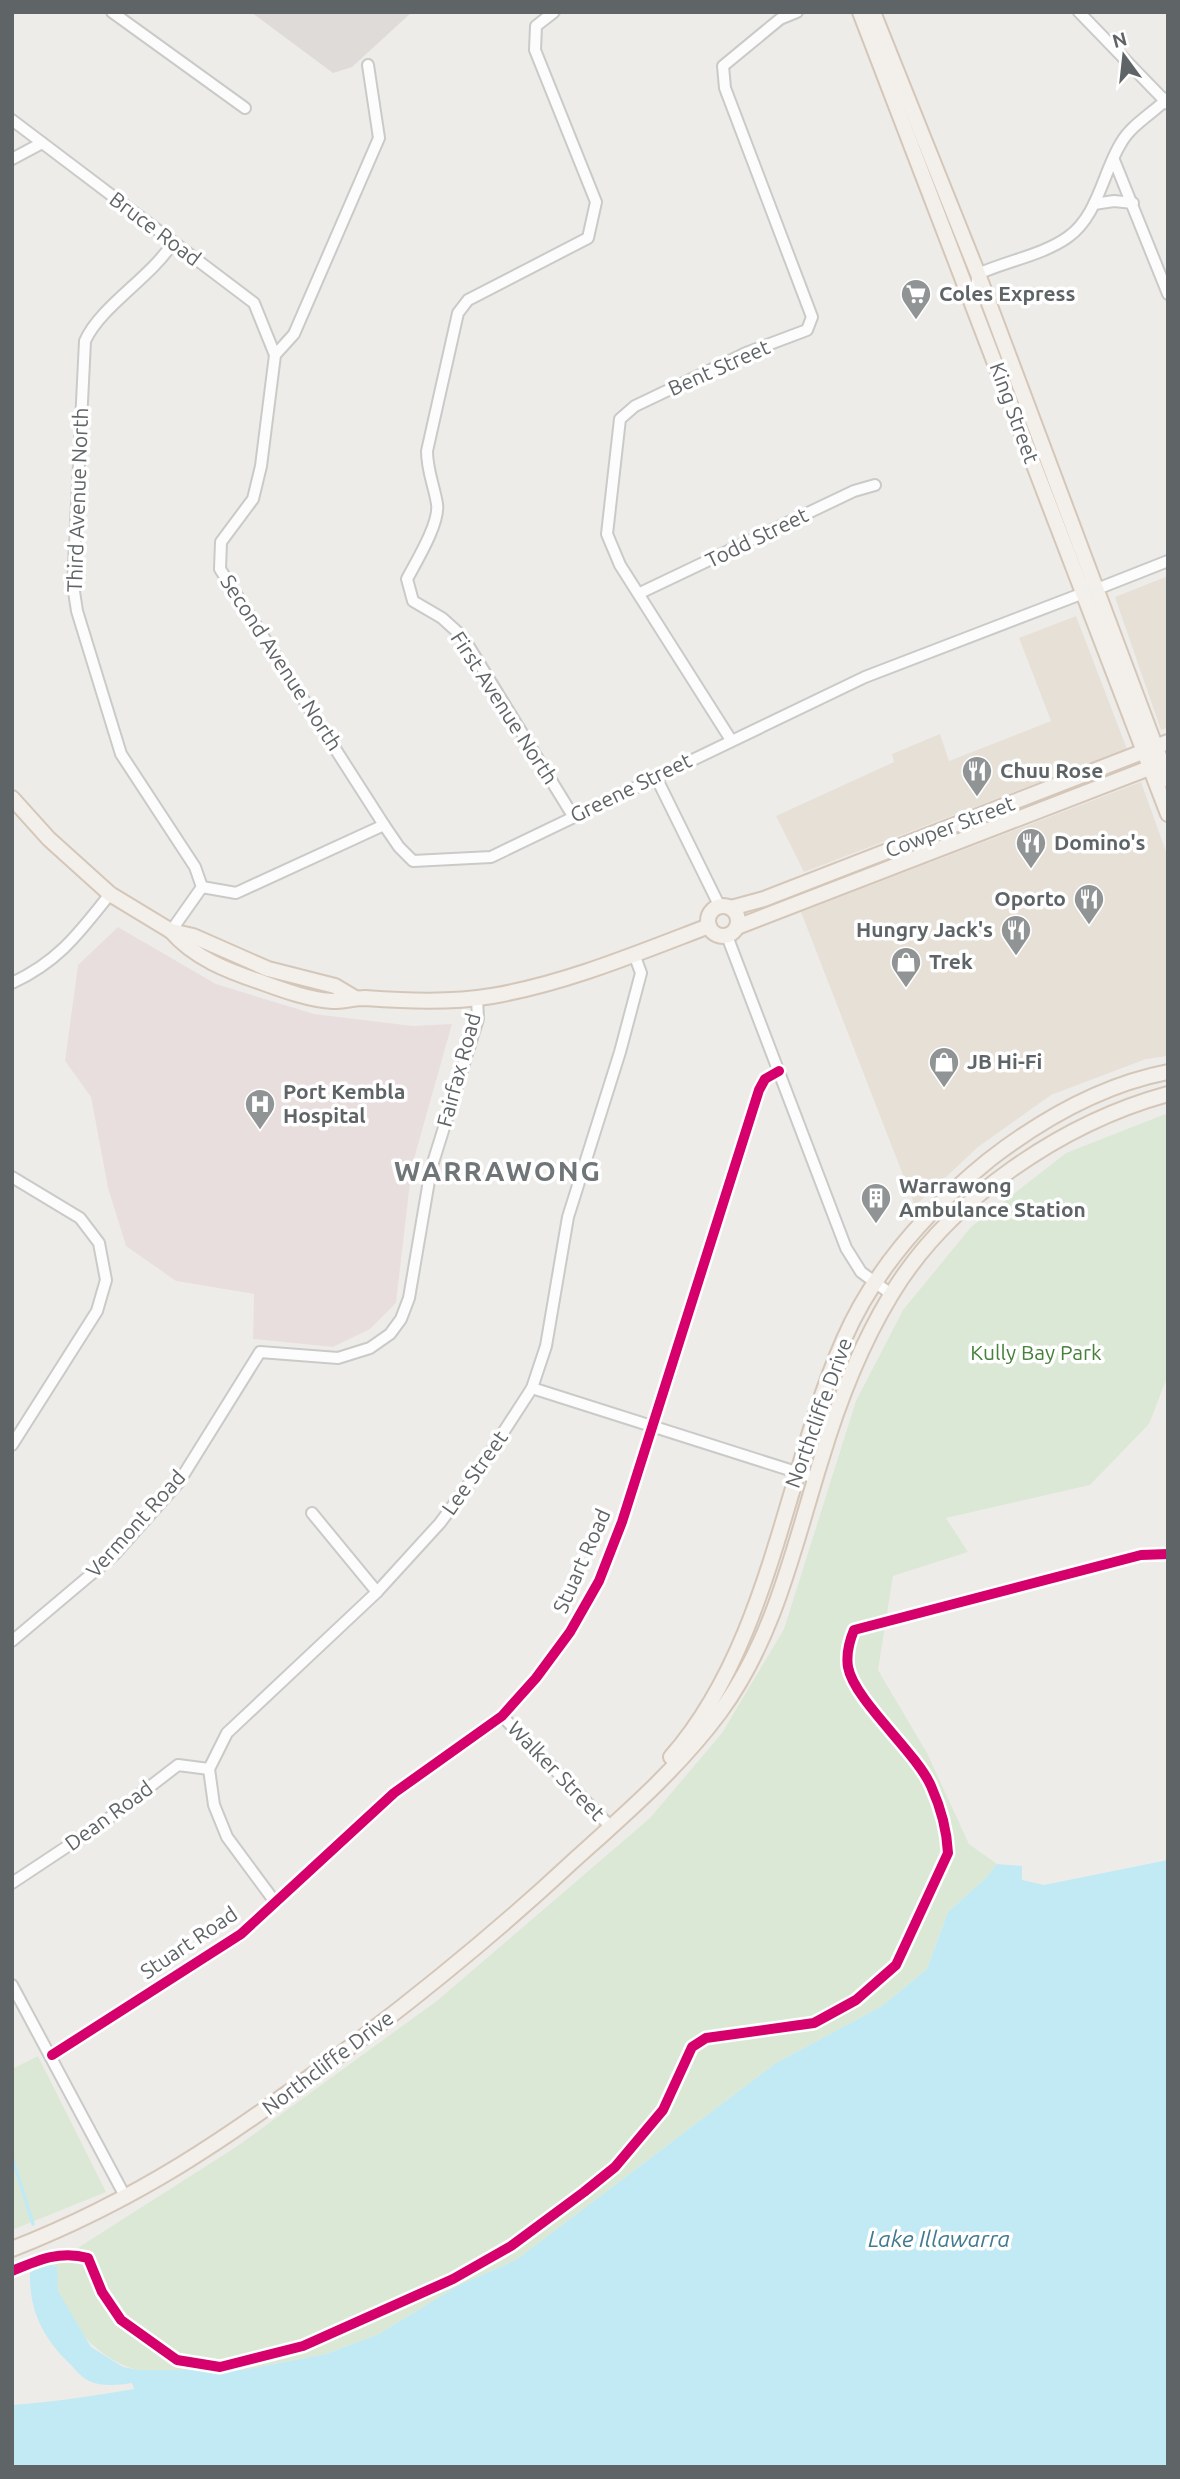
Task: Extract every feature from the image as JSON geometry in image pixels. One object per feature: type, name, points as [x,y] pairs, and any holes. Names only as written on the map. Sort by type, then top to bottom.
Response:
[{"type":"main road","name":"King Street","points":[[860,12],[1081,594],[1156,746]]},
{"type":"main road","name":"King Street","points":[[873,12],[978,274],[1156,746],[1168,814]]},
{"type":"main road","name":"Cowper Street","points":[[726,907],[764,899],[1156,746]]},
{"type":"main road","name":"King Street","points":[[1160,763],[1168,780]]},
{"type":"main road","name":"Cowper Street","points":[[732,931],[1160,763]]},
{"type":"main road","points":[[12,798],[49,839],[110,894],[171,931],[193,936],[245,961],[335,986],[355,998]]},
{"type":"main road","points":[[726,907],[737,915],[732,931],[715,933],[709,926],[709,916],[726,907]]},
{"type":"main road","points":[[171,931],[186,949],[244,976],[278,988],[334,1001],[355,998],[409,1001],[477,998],[570,977],[709,926]]},
{"type":"main road","points":[[245,961],[250,970],[270,978],[278,988]]},
{"type":"main road","points":[[278,988],[310,980]]},
{"type":"main road","name":"Northcliffe Drive","points":[[611,1827],[682,1745],[718,1688],[749,1621],[844,1337],[874,1283],[924,1219],[1001,1151],[1058,1113],[1100,1093],[1168,1072]]},
{"type":"main road","name":"Northcliffe Drive","points":[[12,2249],[126,2198],[182,2167],[243,2127],[411,2002],[526,1905],[690,1751],[749,1668],[772,1620],[815,1479],[852,1371],[891,1294],[926,1246],[987,1189],[1044,1148],[1114,1111],[1168,1094]]},
{"type":"street","points":[[112,12],[245,108]]},
{"type":"street","name":"First Avenue North","points":[[554,12],[536,26],[535,50],[596,202],[588,238],[468,300],[457,313],[427,451],[426,471],[438,506],[437,517],[407,579],[413,601],[442,618],[463,637],[573,816]]},
{"type":"street","name":"Bent Street","points":[[731,740],[620,565],[607,534],[620,419],[635,406],[746,353],[807,330],[812,317],[725,88],[723,66],[780,19],[797,12]]},
{"type":"street","points":[[974,307],[973,287],[978,274],[1070,236],[1094,204],[1129,131],[1167,101],[1079,12]]},
{"type":"street","points":[[275,355],[294,334],[374,154],[379,138],[368,65]]},
{"type":"street","name":"Bruce Road","points":[[12,120],[172,244],[254,303],[275,355]]},
{"type":"street","points":[[12,159],[42,143]]},
{"type":"street","points":[[1114,160],[1168,294]]},
{"type":"street","points":[[1094,204],[1114,201],[1133,203]]},
{"type":"street","name":"Third Avenue North","points":[[172,244],[154,267],[94,325],[85,341],[74,597],[121,754],[195,867],[202,887]]},
{"type":"street","name":"Second Avenue North","points":[[275,355],[261,466],[253,499],[221,542],[220,569],[384,825]]},
{"type":"street","name":"Todd Street","points":[[640,593],[854,491],[875,485]]},
{"type":"street","points":[[1081,594],[1084,586],[1080,558],[1083,552]]},
{"type":"street","points":[[1097,589],[1168,561]]},
{"type":"street","name":"Greene Street","points":[[384,825],[399,847],[413,861],[491,857],[865,677],[1081,594]]},
{"type":"street","points":[[656,777],[726,907]]},
{"type":"street","points":[[171,931],[202,887],[211,886],[236,893],[384,825]]},
{"type":"street","points":[[12,983],[40,970],[68,947],[110,894]]},
{"type":"street","points":[[732,931],[779,1071],[846,1248],[861,1272],[891,1294]]},
{"type":"street","name":"Lee Street","points":[[209,1769],[227,1733],[247,1711],[377,1592],[440,1523],[477,1473],[532,1388],[546,1346],[568,1217],[620,1052],[641,973],[634,954]]},
{"type":"street","name":"Fairfax Road","points":[[260,1352],[338,1358],[370,1348],[390,1334],[401,1319],[409,1298],[431,1168],[478,1020],[477,998]]},
{"type":"street","name":"Stuart Road","points":[[52,2055],[241,1934],[394,1793],[502,1716],[536,1678],[570,1632],[599,1581],[622,1522],[759,1090],[765,1079],[779,1071]]},
{"type":"street","points":[[12,1177],[80,1218],[99,1243],[106,1280],[97,1311],[12,1445]]},
{"type":"street","name":"Vermont Road","points":[[12,1641],[114,1555],[179,1482],[260,1352]]},
{"type":"street","points":[[532,1388],[652,1429],[815,1479]]},
{"type":"street","points":[[312,1513],[377,1592]]},
{"type":"street","name":"Walker Street","points":[[502,1716],[611,1827]]},
{"type":"street","name":"Dean Road","points":[[12,1883],[104,1822],[178,1765],[209,1769]]},
{"type":"street","points":[[209,1769],[214,1805],[227,1837],[275,1902]]},
{"type":"street","points":[[12,1985],[52,2055],[126,2198]]},
{"type":"shaded area","points":[[251,12],[412,12],[352,67],[333,73]]},
{"type":"shaded area","points":[[1168,576],[1168,728],[1161,730],[1115,597]]},
{"type":"shaded area","points":[[1076,616],[1127,749],[804,872],[776,816],[894,762],[892,754],[940,734],[949,761],[1051,721],[1019,638]]},
{"type":"shaded area","points":[[1141,782],[1168,857],[1168,1056],[1146,1059],[1051,1095],[978,1147],[915,1206],[801,912]]},
{"type":"shaded area","name":"Port Kembla Hospital","points":[[118,927],[216,984],[314,1014],[413,1026],[452,1024],[412,1166],[396,1303],[370,1329],[333,1347],[253,1339],[254,1294],[176,1281],[126,1246],[108,1188],[91,1097],[65,1061],[78,965]]},
{"type":"green space","name":"Kully Bay Park","points":[[1168,1113],[1168,1375],[1149,1424],[1090,1485],[946,1518],[968,1552],[893,1576],[878,1670],[927,1753],[969,1844],[997,1864],[986,1878],[948,1912],[927,1969],[882,2006],[776,2063],[516,2260],[459,2285],[379,2334],[326,2354],[244,2370],[138,2370],[125,2366],[99,2350],[69,2316],[58,2289],[54,2263],[236,2147],[438,2000],[650,1818],[722,1733],[784,1629],[856,1401],[903,1310],[971,1227],[1066,1153]]},
{"type":"green space","points":[[38,2056],[106,2192],[12,2230],[12,2069]]},
{"type":"water","name":"Lake Illawarra","points":[[1168,1860],[1168,2467],[12,2467],[12,2405],[134,2389],[132,2383],[105,2385],[86,2380],[52,2344],[39,2322],[30,2286],[30,2273],[44,2263],[57,2266],[58,2291],[91,2347],[123,2367],[138,2370],[244,2370],[326,2354],[379,2334],[459,2285],[516,2260],[776,2063],[882,2006],[927,1969],[948,1912],[986,1878],[997,1864],[1022,1866],[1022,1880],[1044,1885]]},
{"type":"waterway","points":[[12,2157],[33,2224]]},
{"type":"cycle path","points":[[52,2055],[241,1934],[394,1793],[502,1716],[536,1678],[570,1632],[599,1581],[622,1522],[759,1090],[765,1079],[779,1071]]},
{"type":"cycle path","points":[[12,2271],[59,2256],[88,2258],[102,2292],[121,2320],[177,2360],[220,2367],[303,2346],[453,2279],[511,2246],[615,2167],[663,2110],[692,2047],[706,2038],[814,2023],[856,2000],[896,1965],[948,1853],[945,1827],[931,1786],[923,1772],[861,1695],[853,1680],[847,1657],[854,1630],[1141,1555],[1168,1554]]},
{"type":"place","name":"Coles Express","points":[[916,321]]},
{"type":"place","name":"Chuu Rose","points":[[977,798]]},
{"type":"place","name":"Domino's","points":[[1031,870]]},
{"type":"place","name":"Oporto","points":[[1089,926]]},
{"type":"place","name":"Hungry Jack's","points":[[1016,957]]},
{"type":"place","name":"Trek","points":[[906,989]]},
{"type":"place","name":"JB Hi-Fi","points":[[944,1089]]},
{"type":"place","name":"Port Kembla Hospital","points":[[260,1131]]},
{"type":"place","name":"Warrawong Ambulance Station","points":[[876,1225]]},
{"type":"district","name":"WARRAWONG","points":[[498,1171]]}]
